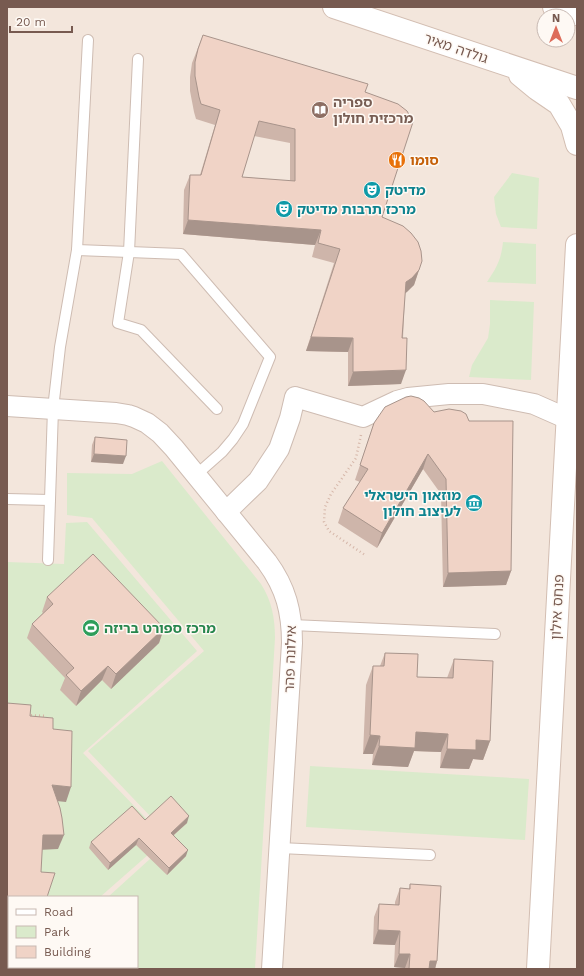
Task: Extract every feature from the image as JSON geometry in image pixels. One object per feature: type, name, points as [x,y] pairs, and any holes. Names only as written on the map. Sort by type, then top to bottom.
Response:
[{"type":"street","name":"גולדה מאיר","points":[[334,7],[577,88]]},
{"type":"street","points":[[554,7],[577,14]]},
{"type":"street","points":[[485,58],[520,75],[559,104],[572,126],[577,144]]},
{"type":"street","name":"פנחס אילון","points":[[538,969],[577,245]]},
{"type":"street","points":[[226,512],[258,481],[279,449],[290,418],[295,397],[362,417],[397,401],[408,398],[450,394],[483,394],[534,404],[568,419]]},
{"type":"street","name":"אילונה פהר","points":[[7,406],[116,412],[141,419],[160,433],[196,475],[277,576],[287,600],[292,625],[292,651],[272,969]]},
{"type":"lane","points":[[48,560],[53,409],[60,347],[77,250],[88,40]]},
{"type":"lane","points":[[138,59],[129,252],[118,323],[141,330],[217,409]]},
{"type":"lane","points":[[77,250],[181,254],[270,357],[243,424],[222,452],[196,475]]},
{"type":"lane","points":[[7,499],[50,500]]},
{"type":"lane","points":[[292,625],[495,634]]},
{"type":"lane","points":[[280,848],[430,855]]},
{"type":"path","points":[[362,417],[360,439],[356,458],[325,507],[324,522],[329,531],[365,555]]},
{"type":"path","points":[[23,714],[47,716]]},
{"type":"shaded area","points":[[7,7],[577,7],[577,969],[7,969]]},
{"type":"green space","points":[[512,173],[539,178],[537,229],[501,227],[496,214],[494,197]]},
{"type":"green space","points":[[503,242],[536,244],[536,284],[487,282],[498,263]]},
{"type":"green space","points":[[490,300],[534,302],[531,380],[469,377],[472,365],[488,338],[490,324]]},
{"type":"green space","points":[[162,461],[261,584],[270,604],[275,638],[255,969],[28,969],[138,968],[138,896],[109,896],[172,839],[88,751],[204,651],[92,518],[67,515],[67,473],[132,474]]},
{"type":"green space","points":[[87,522],[197,651],[83,753],[166,839],[101,896],[8,896],[8,968],[20,968],[7,969],[7,562],[64,564],[66,523]]},
{"type":"green space","points":[[310,766],[529,779],[525,840],[306,827]]},
{"type":"building","name":"מרכז תרבות מדיטק","points":[[203,35],[368,84],[365,92],[398,104],[407,111],[413,122],[382,217],[403,226],[418,242],[421,251],[422,261],[419,270],[406,282],[402,338],[407,338],[406,370],[353,372],[353,338],[311,337],[340,249],[318,243],[321,230],[188,220],[190,175],[201,175],[220,110],[201,104],[195,76],[195,62]],"holes":[[[259,121],[295,129],[295,181],[242,177]]]},
{"type":"building","name":"מוזאון הישראלי לעיצוב חולון","points":[[411,396],[424,401],[434,412],[449,409],[461,411],[466,414],[469,421],[513,421],[511,571],[448,573],[446,479],[428,454],[382,533],[343,508],[368,469],[360,465],[374,423],[385,407]]},
{"type":"building","points":[[95,437],[127,440],[126,456],[94,454]]},
{"type":"building","name":"מרכז ספורט בריזה","points":[[93,554],[164,628],[116,674],[108,666],[81,691],[66,675],[74,668],[32,624],[53,604],[47,597]]},
{"type":"building","points":[[385,653],[418,654],[417,677],[453,678],[454,659],[493,661],[490,741],[476,740],[476,750],[447,749],[448,734],[416,732],[415,748],[379,746],[380,736],[370,735],[373,666],[384,666]]},
{"type":"building","points":[[7,703],[31,705],[30,716],[53,718],[53,729],[72,731],[71,787],[52,785],[60,808],[64,835],[43,835],[41,872],[55,873],[47,896],[8,896],[7,934]]},
{"type":"building","points":[[171,796],[189,816],[171,833],[188,850],[169,868],[139,838],[110,863],[91,842],[132,806],[145,820]]},
{"type":"building","points":[[410,884],[441,886],[437,961],[430,961],[429,969],[409,969],[410,954],[399,954],[400,931],[378,930],[379,904],[399,905],[400,888],[410,889]]},
{"type":"place","name":"ספריה מרכזית חולון","points":[[320,110]]},
{"type":"place","name":"סומו","points":[[397,160]]},
{"type":"place","name":"מדיטק","points":[[372,190]]},
{"type":"place","name":"מרכז תרבות מדיטק","points":[[284,209]]},
{"type":"place","name":"מוזאון הישראלי לעיצוב חולון","points":[[474,503]]},
{"type":"place","name":"מרכז ספורט בריזה","points":[[91,628]]}]
